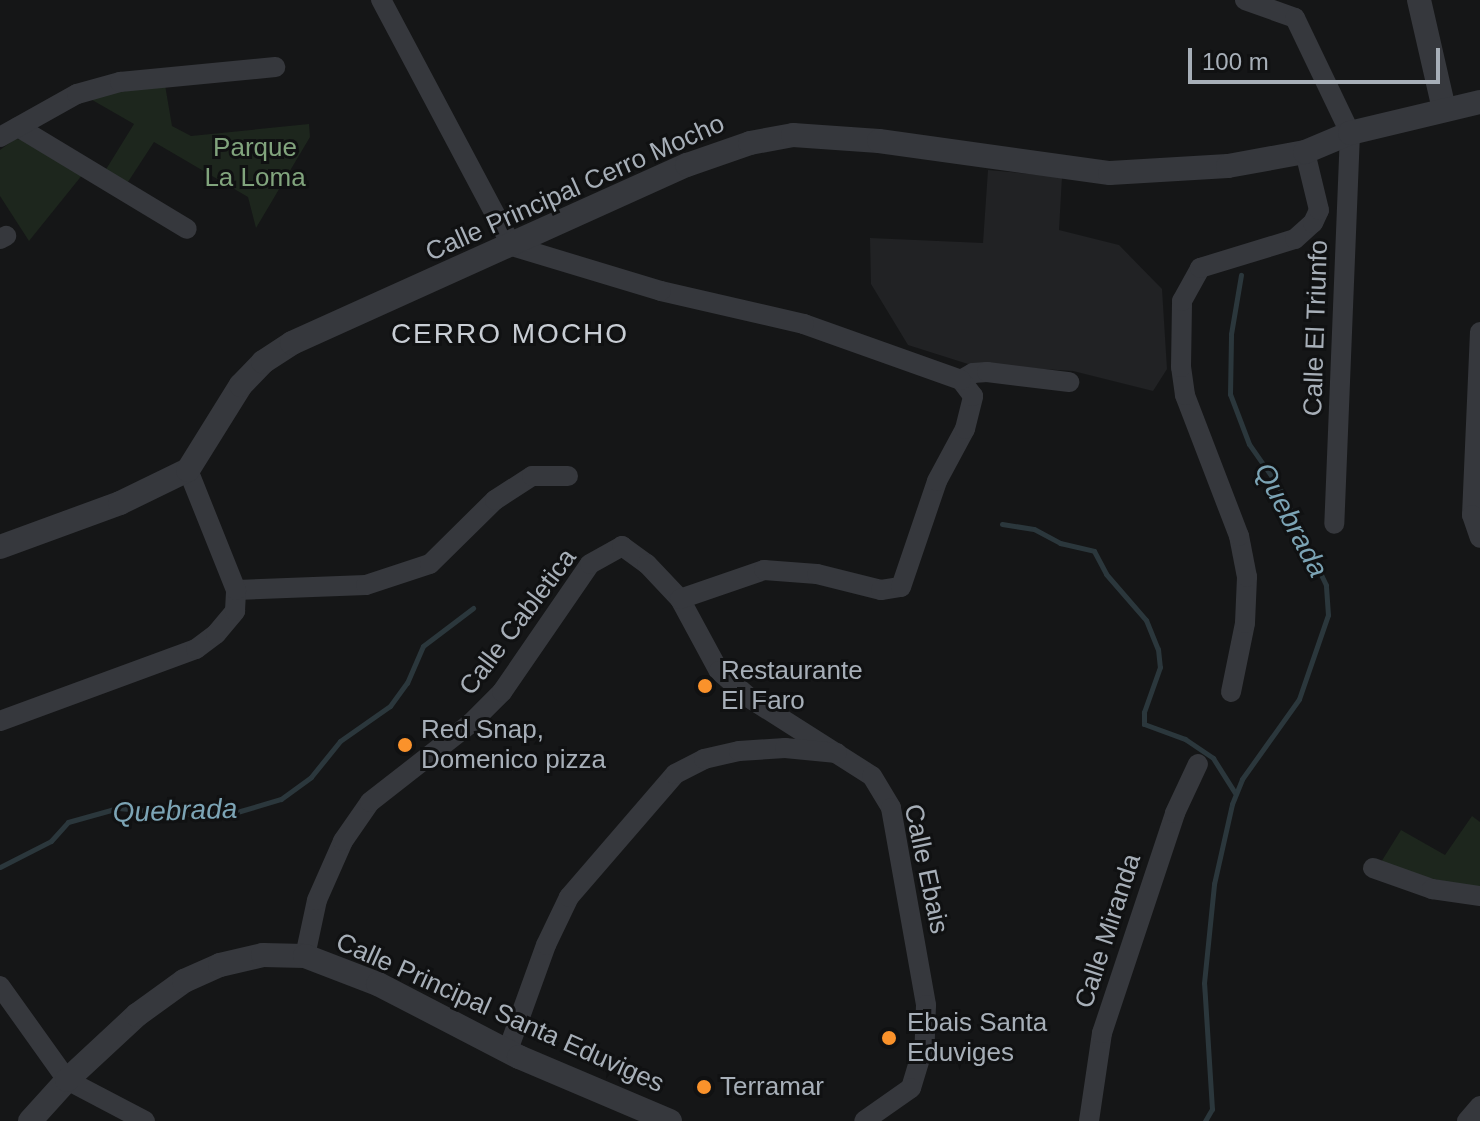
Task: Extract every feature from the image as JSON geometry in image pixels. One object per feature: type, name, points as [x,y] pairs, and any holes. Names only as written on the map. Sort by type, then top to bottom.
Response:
[{"type":"street","points":[[381,0],[512,246],[661,291],[804,324],[961,380],[973,396],[965,429],[937,481],[901,587],[881,590],[817,574],[764,570],[680,599]]},
{"type":"street","points":[[1245,0],[1293,9],[1350,133]]},
{"type":"street","points":[[1419,0],[1444,109]]},
{"type":"street","points":[[9,132],[77,94],[120,82],[275,67]]},
{"type":"street","name":"Calle Principal Cerro Mocho","points":[[188,470],[241,385],[263,362],[292,343],[687,165],[750,143],[793,135],[879,141],[1110,173],[1228,166],[1305,152],[1350,133],[1480,102]]},
{"type":"street","points":[[9,132],[187,229]]},
{"type":"street","name":"Calle El Triunfo","points":[[1334,524],[1350,133]]},
{"type":"street","points":[[1231,692],[1245,623],[1247,577],[1239,536],[1185,395],[1181,367],[1182,301],[1200,268],[1295,239],[1313,223],[1319,210],[1305,152]]},
{"type":"street","points":[[1480,332],[1472,515],[1480,538]]},
{"type":"street","points":[[961,380],[973,373],[987,372],[1069,382]]},
{"type":"street","points":[[0,547],[120,503],[188,470],[236,590],[235,611],[216,634],[196,649],[0,721]]},
{"type":"street","points":[[236,590],[366,585],[430,564],[495,500],[532,476],[568,476]]},
{"type":"street","name":"Calle Cabletica","points":[[305,956],[317,900],[343,841],[370,802],[471,723],[502,692],[590,564],[622,546],[647,564],[680,599]]},
{"type":"street","name":"Calle Ebais","points":[[680,599],[719,671],[751,699],[872,776],[891,808],[926,1005],[925,1042],[918,1074],[911,1088],[874,1119]]},
{"type":"street","points":[[508,1050],[546,945],[569,897],[675,774],[704,759],[739,751],[785,748],[841,754]]},
{"type":"street","name":"Calle Miranda","points":[[1089,1121],[1102,1033],[1175,813],[1198,764]]},
{"type":"street","points":[[1373,868],[1432,889],[1480,896]]},
{"type":"street","name":"Calle Principal Santa Eduviges","points":[[30,1121],[67,1080],[137,1015],[184,981],[220,965],[263,955],[305,956],[378,984],[508,1050],[670,1121]]},
{"type":"street","points":[[0,986],[67,1080],[145,1121]]},
{"type":"street","points":[[1467,1121],[1480,1106]]},
{"type":"shaded area","points":[[988,170],[1062,177],[1059,230],[1119,245],[1162,289],[1167,369],[1153,391],[1073,371],[968,364],[908,345],[871,284],[870,238],[983,243]]},
{"type":"green space","name":"Parque La Loma","points":[[165,85],[172,126],[191,136],[309,124],[310,137],[256,228],[248,197],[154,142],[126,185],[105,171],[134,124],[87,97]]},
{"type":"green space","points":[[15,139],[28,140],[83,174],[29,241],[0,196],[0,150]]},
{"type":"green space","points":[[1472,816],[1480,822],[1480,889],[1378,867],[1401,830],[1445,855]]},
{"type":"waterway","name":"Quebrada","points":[[1205,1121],[1212,1109],[1204,983],[1214,884],[1232,804],[1242,779],[1299,699],[1328,615],[1326,585],[1279,487],[1249,444],[1230,394],[1231,334],[1241,275]]},
{"type":"waterway","name":"Quebrada","points":[[1002,524],[1034,529],[1060,543],[1094,551],[1106,574],[1146,620],[1158,649],[1160,667],[1144,712],[1144,724],[1185,739],[1213,758],[1235,793]]},
{"type":"waterway","name":"Quebrada","points":[[0,867],[51,841],[68,822],[118,808],[200,815],[237,812],[281,799],[311,777],[340,741],[390,706],[407,683],[423,646],[473,608]]},
{"type":"place","name":"Restaurante El Faro","points":[[705,686]]},
{"type":"place","name":"Red Snap, Domenico pizza","points":[[405,745]]},
{"type":"place","name":"Ebais Santa Eduviges","points":[[889,1038]]},
{"type":"place","name":"Terramar","points":[[704,1087]]},
{"type":"district","name":"CERRO MOCHO","points":[[510,334]]}]
